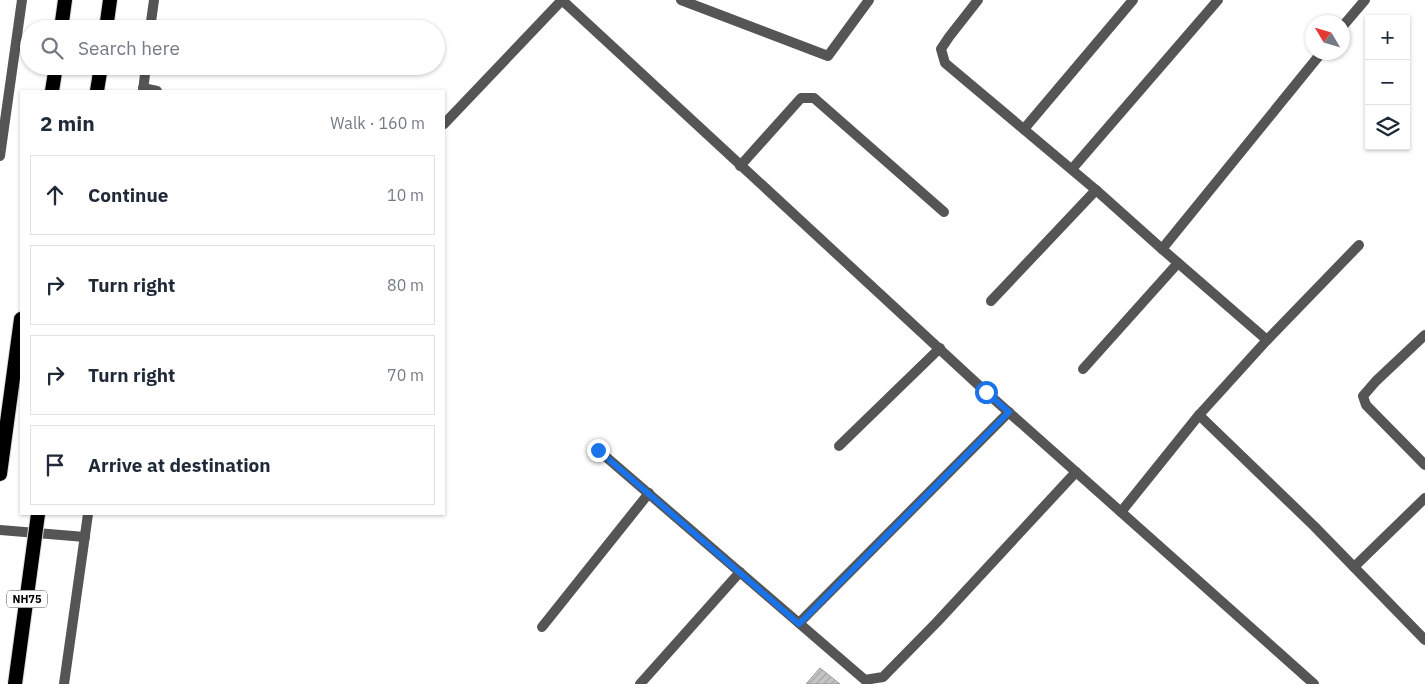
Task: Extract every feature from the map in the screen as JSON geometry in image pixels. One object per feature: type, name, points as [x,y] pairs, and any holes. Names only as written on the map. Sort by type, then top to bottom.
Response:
[{"type":"highway","points":[[62,20],[65,0]]},
{"type":"highway","points":[[107,20],[110,0]]},
{"type":"highway","points":[[52,90],[55,75]]},
{"type":"highway","points":[[97,90],[99,75]]},
{"type":"highway","points":[[0,474],[20,326]]},
{"type":"highway","name":"NH75","points":[[15,684],[38,515]]},
{"type":"street","points":[[0,156],[22,0]]},
{"type":"street","points":[[151,20],[154,0]]},
{"type":"street","points":[[445,123],[562,0],[1009,412],[1314,684]]},
{"type":"street","points":[[681,0],[828,56],[869,0]]},
{"type":"street","points":[[978,0],[942,49],[945,63],[1096,190],[1266,340]]},
{"type":"street","points":[[1024,129],[1133,0]]},
{"type":"street","points":[[1072,170],[1218,0]]},
{"type":"street","points":[[1350,18],[1365,0]]},
{"type":"street","points":[[1162,250],[1316,60]]},
{"type":"street","points":[[143,90],[145,75]]},
{"type":"street","points":[[740,166],[801,98],[814,98],[944,212]]},
{"type":"street","points":[[991,301],[1096,190]]},
{"type":"street","points":[[1121,512],[1199,415],[1266,340],[1359,245]]},
{"type":"street","points":[[1083,369],[1178,263]]},
{"type":"street","points":[[1425,335],[1376,381],[1363,396],[1366,405],[1425,465]]},
{"type":"street","points":[[839,446],[940,348]]},
{"type":"street","points":[[799,624],[1009,412]]},
{"type":"street","points":[[1199,415],[1354,567],[1425,640]]},
{"type":"street","points":[[598,450],[865,680],[883,677],[937,622],[1076,472]]},
{"type":"street","points":[[542,627],[648,493]]},
{"type":"street","points":[[1354,567],[1425,498]]},
{"type":"street","points":[[64,684],[88,515]]},
{"type":"street","points":[[0,530],[85,537]]},
{"type":"street","points":[[640,684],[740,572]]},
{"type":"building","points":[[820,668],[840,684],[806,684]]},
{"type":"route","points":[[598,450],[799,624],[1009,412],[986,392]]}]
